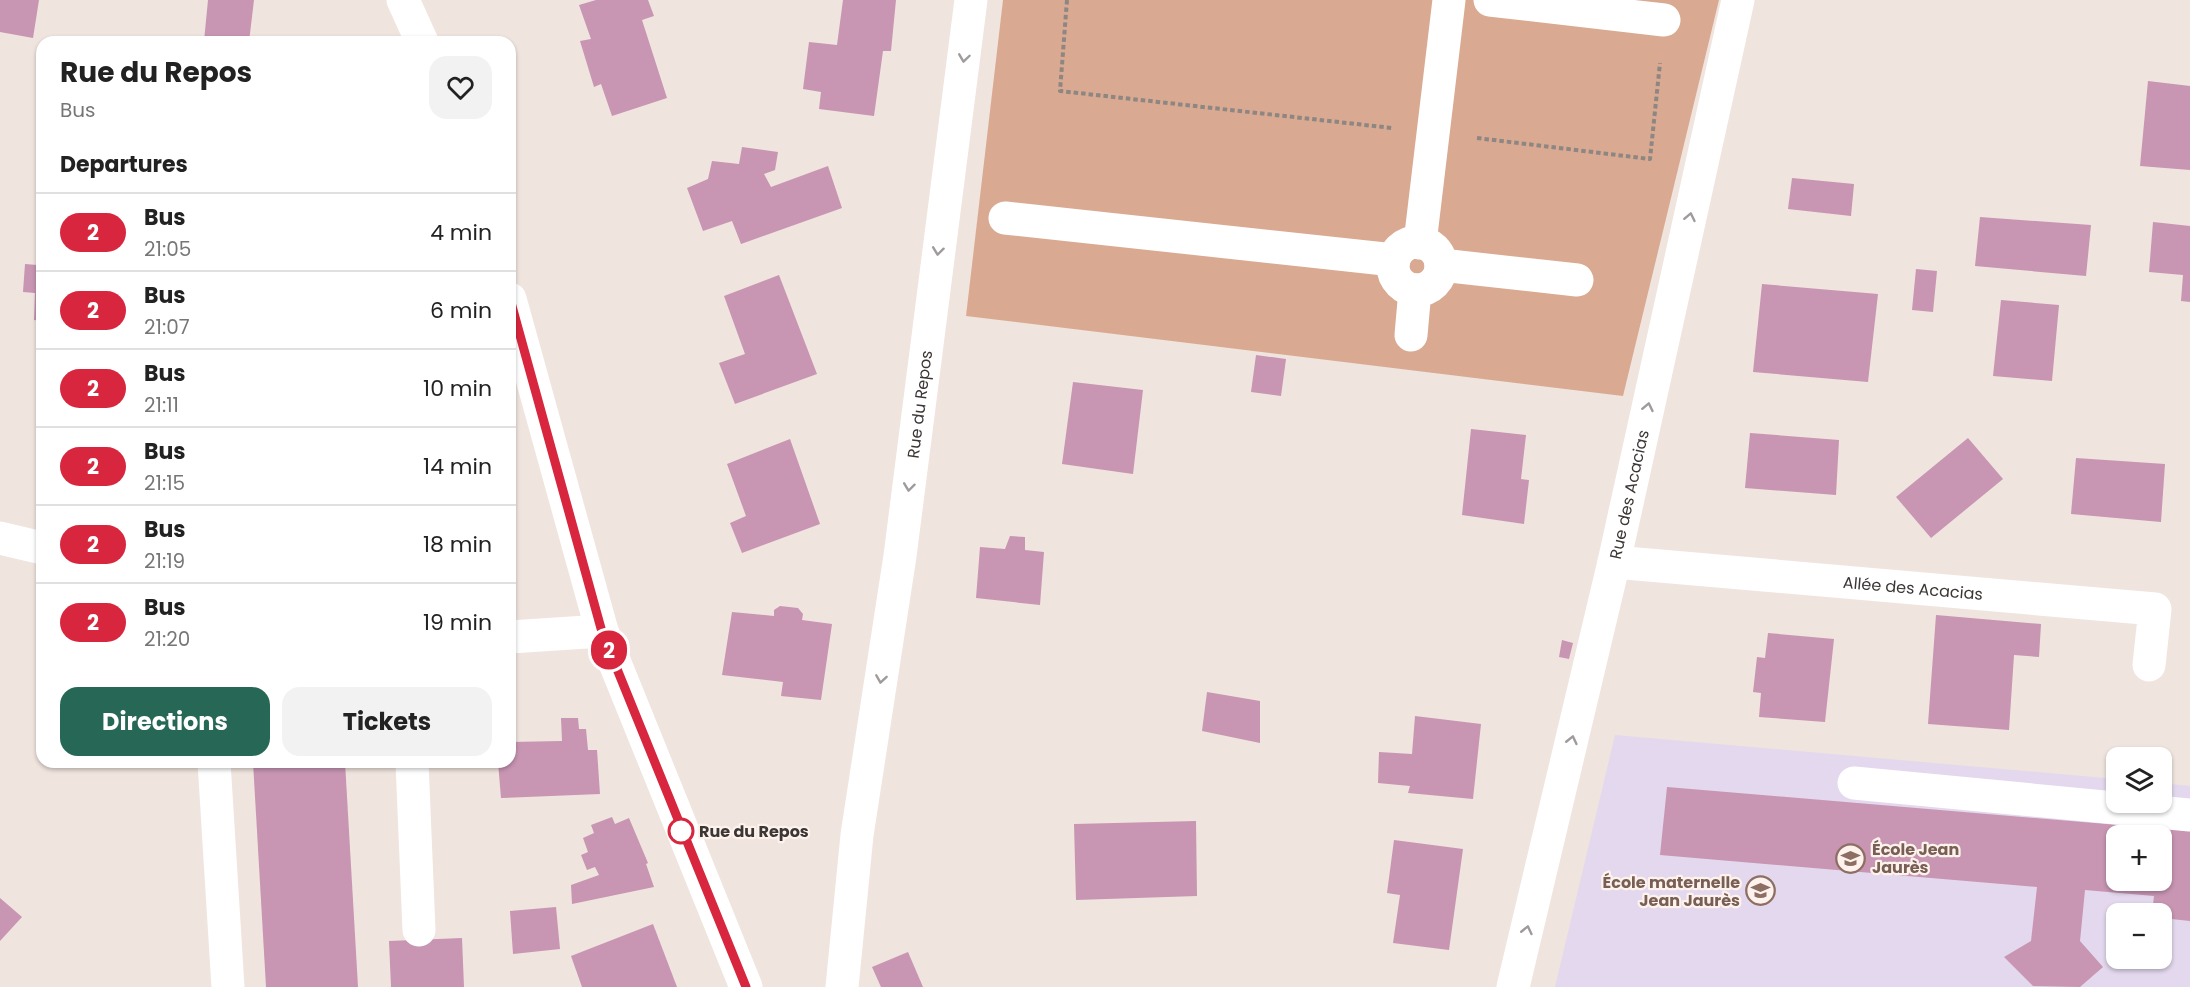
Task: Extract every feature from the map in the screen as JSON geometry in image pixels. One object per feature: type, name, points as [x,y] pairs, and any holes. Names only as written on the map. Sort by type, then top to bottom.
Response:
[{"type":"street","points":[[403,0],[419,36]]},
{"type":"street","name":"Rue du Repos","points":[[842,987],[857,835],[900,556],[971,0]]},
{"type":"street","points":[[1449,0],[1434,132],[1431,254],[1440,276],[1434,284],[1425,289],[1415,290],[1405,287],[1397,280],[1394,260],[1399,250],[1409,244],[1431,254],[1577,280]]},
{"type":"street","points":[[1490,0],[1664,20]]},
{"type":"street","name":"Rue des Acacias","points":[[1513,987],[1614,562],[1738,0]]},
{"type":"street","points":[[1005,218],[1394,260]]},
{"type":"street","points":[[1411,335],[1415,290]]},
{"type":"street","points":[[516,321],[602,632],[746,987]]},
{"type":"street","points":[[0,538],[36,547]]},
{"type":"street","name":"Allée des Acacias","points":[[1614,562],[2155,609],[2149,665]]},
{"type":"street","points":[[516,637],[602,632]]},
{"type":"street","points":[[214,768],[228,987]]},
{"type":"street","points":[[412,768],[419,930]]},
{"type":"street","points":[[1854,783],[2190,815]]},
{"type":"path","points":[[1067,0],[1060,91],[1434,132],[1650,159],[1664,20]]},
{"type":"shaded area","points":[[1003,0],[1719,0],[1623,396],[966,316]]},
{"type":"shaded area","name":"École Jean Jaurès","points":[[1615,735],[2106,778],[2106,813],[2172,813],[2172,784],[2190,786],[2190,987],[1555,987]]},
{"type":"building","points":[[0,0],[39,0],[33,38],[0,32]]},
{"type":"building","points":[[208,0],[254,0],[250,36],[204,36]]},
{"type":"building","points":[[596,0],[648,0],[654,16],[642,20],[667,98],[612,116],[601,84],[594,87],[580,41],[591,39],[579,5]]},
{"type":"building","points":[[843,0],[896,0],[891,51],[883,51],[874,116],[819,109],[821,92],[803,89],[809,42],[837,45]]},
{"type":"building","points":[[2148,81],[2190,86],[2190,170],[2140,166]]},
{"type":"building","points":[[742,147],[778,152],[775,170],[764,174],[771,187],[828,166],[842,208],[741,244],[732,221],[703,231],[687,188],[708,179],[712,161],[739,164]]},
{"type":"building","points":[[1792,178],[1854,184],[1851,216],[1788,209]]},
{"type":"building","points":[[1980,217],[2091,225],[2086,276],[1975,266]]},
{"type":"building","points":[[2153,222],[2190,226],[2190,302],[2181,301],[2183,275],[2149,272]]},
{"type":"building","points":[[25,264],[36,265],[36,320],[34,320],[35,293],[23,292]]},
{"type":"building","points":[[1916,269],[1937,271],[1933,312],[1912,310]]},
{"type":"building","points":[[779,275],[817,374],[735,404],[719,363],[745,354],[724,296]]},
{"type":"building","points":[[1762,284],[1878,294],[1868,382],[1753,372]]},
{"type":"building","points":[[2001,300],[2059,305],[2052,381],[1993,376]]},
{"type":"building","points":[[1256,355],[1286,359],[1281,396],[1251,392]]},
{"type":"building","points":[[1073,382],[1143,390],[1133,474],[1062,464]]},
{"type":"building","points":[[1471,429],[1526,435],[1521,479],[1529,480],[1524,524],[1462,515]]},
{"type":"building","points":[[1750,433],[1839,440],[1836,495],[1745,488]]},
{"type":"building","points":[[1968,438],[2003,479],[1931,538],[1896,497]]},
{"type":"building","points":[[790,439],[820,524],[742,553],[730,523],[746,516],[727,464]]},
{"type":"building","points":[[2076,458],[2165,464],[2161,522],[2071,514]]},
{"type":"building","points":[[1010,536],[1025,537],[1025,550],[1044,552],[1040,605],[976,598],[980,547],[1005,549]]},
{"type":"building","points":[[780,606],[798,608],[803,614],[802,620],[832,624],[821,700],[781,696],[783,682],[722,675],[732,612],[774,616],[774,610]]},
{"type":"building","points":[[1936,615],[2041,624],[2039,657],[2014,655],[2009,730],[1928,724]]},
{"type":"building","points":[[1768,633],[1834,639],[1825,722],[1759,717],[1761,693],[1753,692],[1757,657],[1765,658]]},
{"type":"building","points":[[1562,640],[1573,643],[1569,659],[1559,657]]},
{"type":"building","points":[[1207,692],[1260,701],[1260,743],[1202,731]]},
{"type":"building","points":[[1415,716],[1481,724],[1473,799],[1408,793],[1410,786],[1378,783],[1379,752],[1412,754]]},
{"type":"building","points":[[561,718],[578,718],[579,729],[586,729],[588,750],[597,750],[600,794],[501,798],[498,768],[516,768],[516,742],[562,741]]},
{"type":"building","points":[[253,768],[345,768],[358,987],[266,987]]},
{"type":"building","points":[[1667,787],[2119,825],[2106,825],[2106,891],[2172,891],[2172,829],[2190,831],[2190,921],[2172,919],[2172,903],[2153,903],[2154,896],[2085,890],[2080,941],[2103,967],[2080,987],[2033,986],[2004,957],[2031,941],[2037,887],[1660,855]]},
{"type":"building","points":[[612,817],[615,824],[629,818],[648,863],[646,864],[654,887],[572,904],[571,885],[599,875],[595,867],[587,870],[581,855],[588,852],[583,838],[594,833],[591,825]]},
{"type":"building","points":[[1196,821],[1197,896],[1076,900],[1074,824]]},
{"type":"building","points":[[1394,840],[1463,849],[1449,950],[1393,943],[1400,895],[1387,893]]},
{"type":"building","points":[[0,898],[22,917],[0,941]]},
{"type":"building","points":[[556,907],[560,949],[513,954],[510,911]]},
{"type":"building","points":[[653,924],[677,987],[582,987],[571,956]]},
{"type":"building","points":[[462,938],[464,987],[391,987],[389,941]]},
{"type":"building","points":[[908,952],[923,987],[881,987],[872,967]]},
{"type":"bus line","name":"2","points":[[516,321],[602,632],[746,987]]},
{"type":"place","name":"Rue du Repos","points":[[681,831]]},
{"type":"place","name":"École Jean Jaurès","points":[[1851,858]]},
{"type":"place","name":"École maternelle Jean Jaurès","points":[[1761,891]]}]
